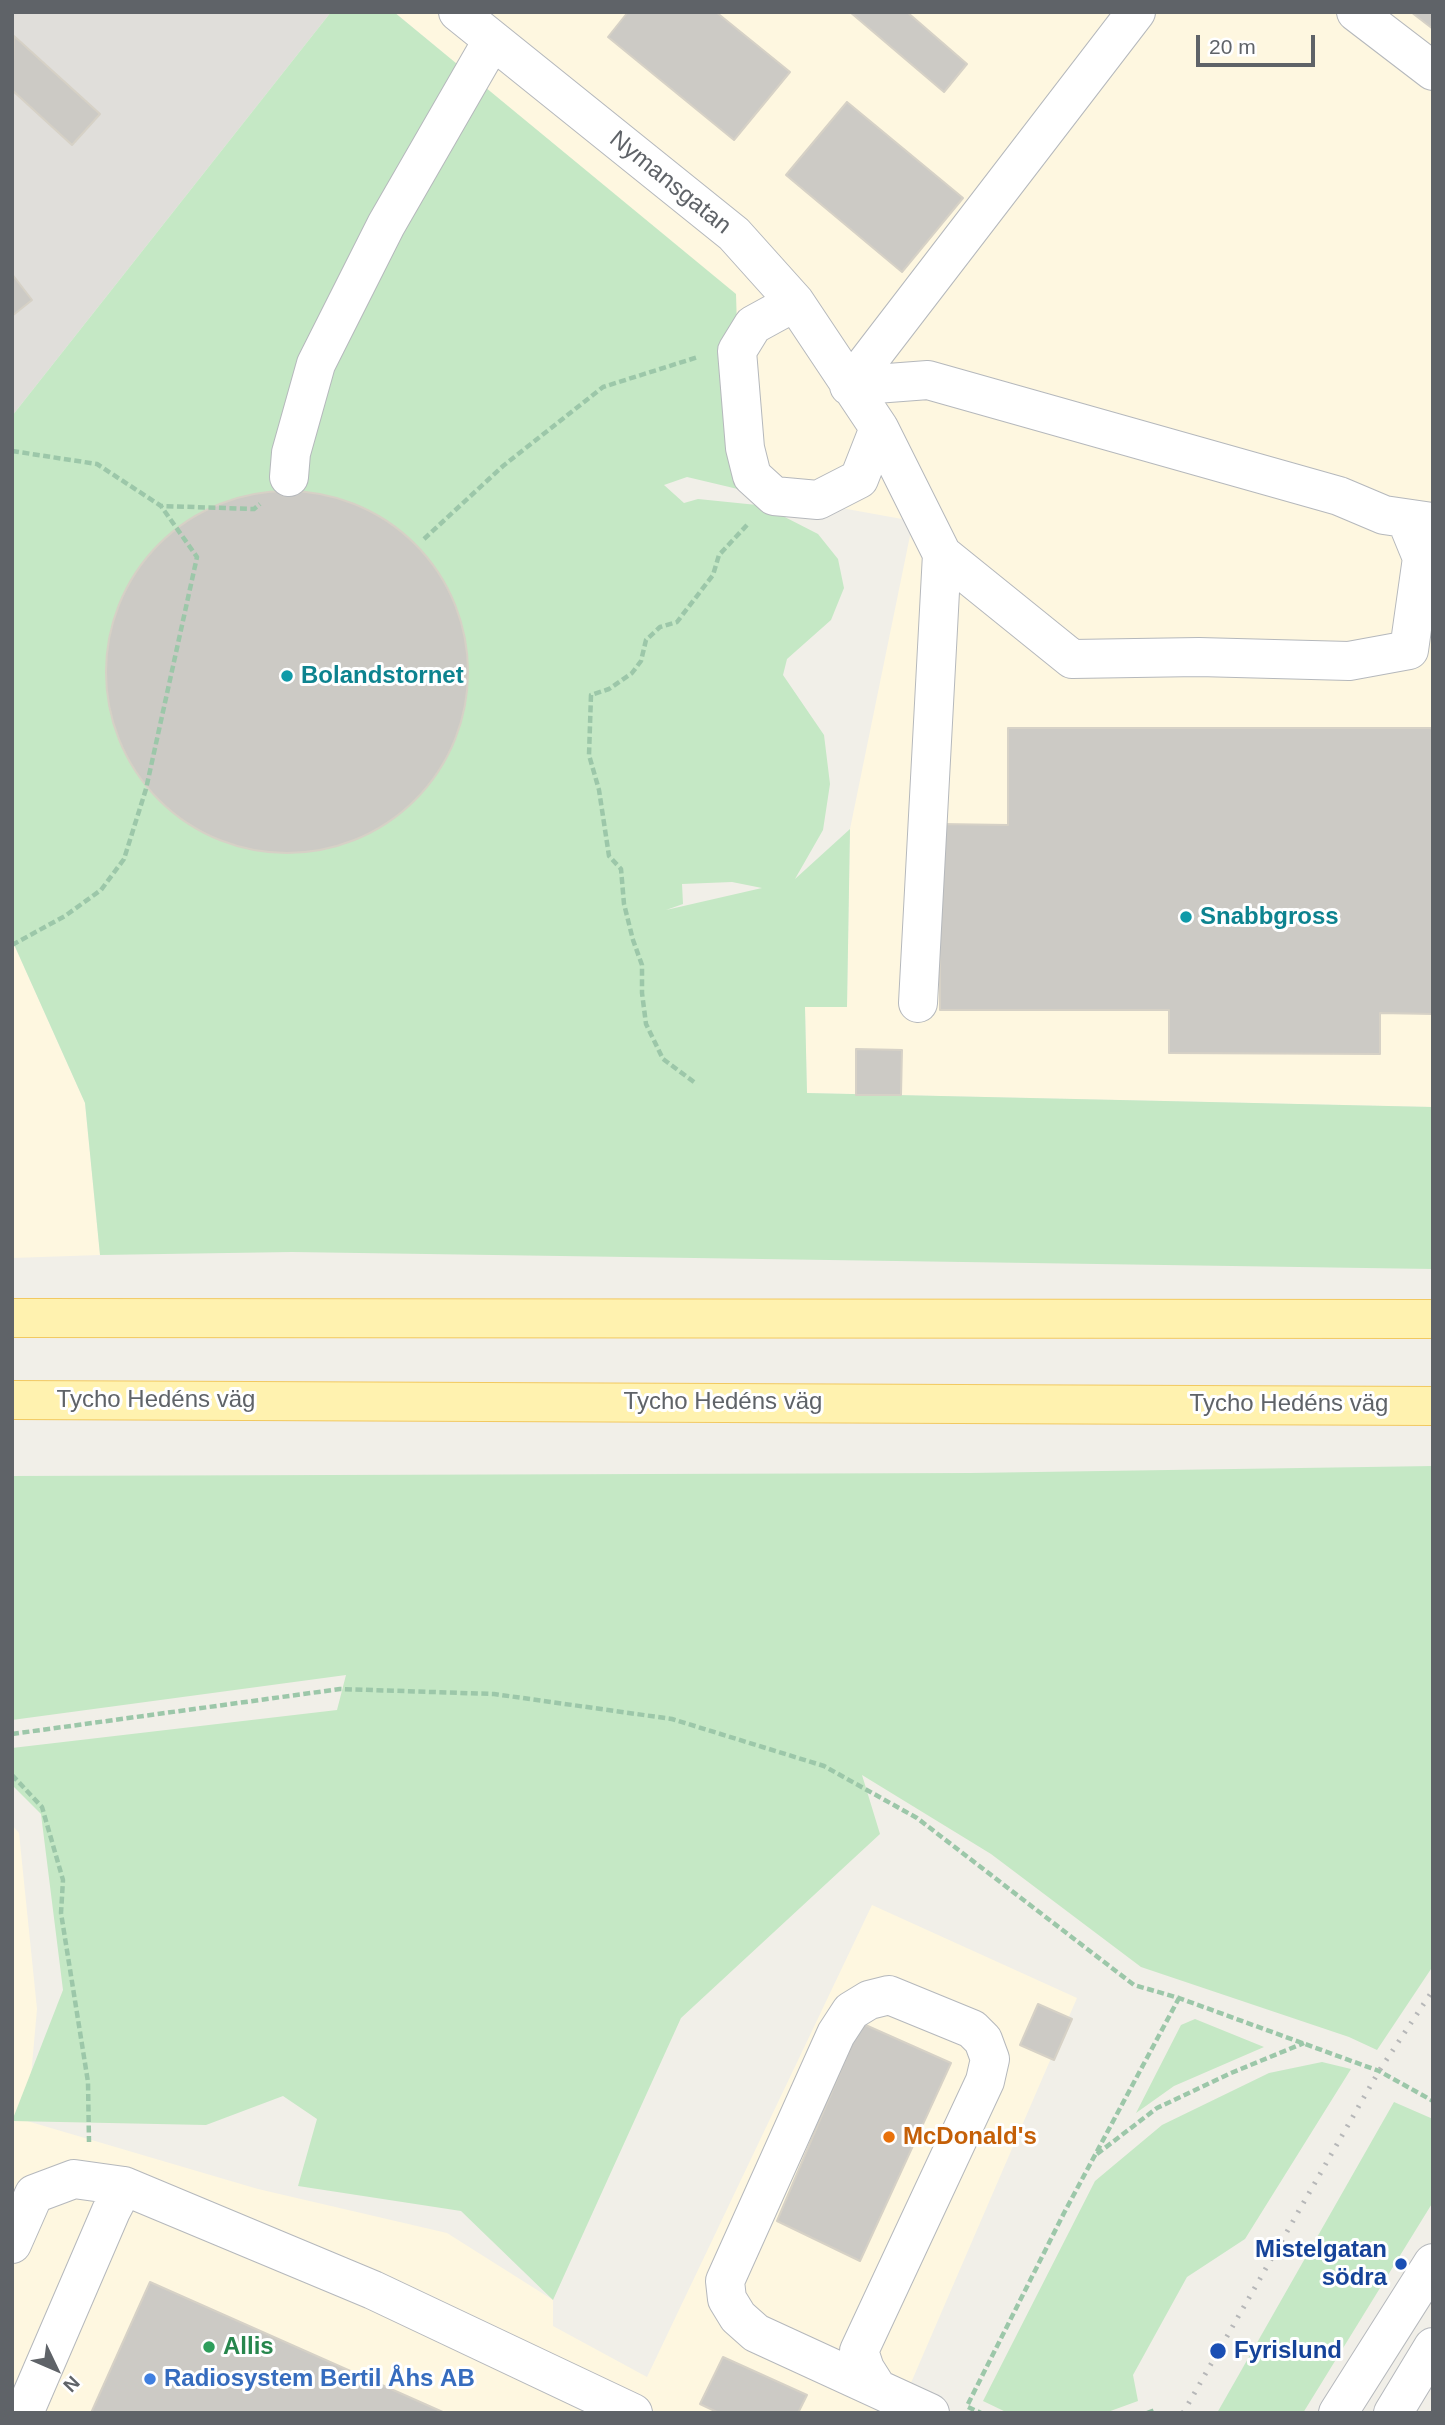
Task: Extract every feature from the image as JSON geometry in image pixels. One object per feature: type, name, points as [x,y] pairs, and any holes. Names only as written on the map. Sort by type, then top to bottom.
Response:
[{"type":"main road","points":[[12,1318],[1433,1319]]},
{"type":"main road","name":"Tycho Hedéns väg","points":[[12,1400],[1433,1405]]},
{"type":"street","name":"Nymansgatan","points":[[458,12],[734,234],[795,302],[879,428],[942,554]]},
{"type":"street","points":[[849,386],[1136,12]]},
{"type":"street","points":[[1356,12],[1433,71]]},
{"type":"street","points":[[289,477],[292,453],[316,364],[386,226],[492,41]]},
{"type":"street","points":[[795,302],[753,325],[737,351],[745,448],[752,477],[774,496],[818,500],[859,479],[879,428]]},
{"type":"street","points":[[849,386],[928,380],[1325,492],[1384,515],[1419,520],[1422,558],[1409,650],[1349,661],[1199,657],[1072,660],[942,554]]},
{"type":"street","points":[[918,1003],[942,554]]},
{"type":"street","points":[[877,2388],[864,2369],[859,2351],[985,2081],[990,2059],[984,2040],[972,2029],[889,1995],[869,2000],[851,2011],[836,2034],[725,2281],[727,2300],[738,2317],[756,2333],[930,2413]]},
{"type":"street","points":[[12,2244],[34,2194],[74,2179],[107,2184],[373,2290],[633,2413]]},
{"type":"street","points":[[24,2413],[111,2211],[107,2184]]},
{"type":"street","points":[[1338,2413],[1433,2263]]},
{"type":"street","points":[[1393,2413],[1433,2347]]},
{"type":"path","points":[[424,539],[503,466],[603,387],[701,356],[737,351]]},
{"type":"path","points":[[12,451],[97,464],[161,506],[197,557],[146,789],[124,859],[101,890],[65,916],[12,944]]},
{"type":"path","points":[[161,506],[254,509],[289,477]]},
{"type":"path","points":[[694,1082],[663,1059],[646,1024],[642,965],[624,904],[621,869],[609,856],[589,755],[591,695],[609,689],[632,673],[641,661],[646,640],[660,626],[677,622],[713,575],[719,555],[774,496]]},
{"type":"path","points":[[12,1734],[340,1689],[494,1694],[672,1719],[824,1766],[916,1818],[1134,1985],[1179,1998],[1379,2071],[1433,2101]]},
{"type":"path","points":[[12,1775],[42,1807],[63,1880],[61,1913],[107,2184]]},
{"type":"path","points":[[965,2413],[1094,2157],[1179,1998]]},
{"type":"path","points":[[1094,2157],[1157,2108],[1231,2073],[1305,2043]]},
{"type":"path","points":[[967,2406],[981,2413]]},
{"type":"path","points":[[1147,2413],[1155,2410]]},
{"type":"shaded area","points":[[12,12],[331,12],[12,416]]},
{"type":"shaded area","points":[[394,12],[1433,12],[1433,1107],[807,1093],[805,1007],[847,1007],[850,829],[913,521],[742,490],[735,294]]},
{"type":"shaded area","points":[[12,940],[85,1103],[100,1255],[12,1258]]},
{"type":"shaded area","points":[[12,1825],[19,1833],[37,2009],[27,2121],[258,2189],[447,2233],[553,2300],[553,2326],[647,2377],[872,1905],[1077,1998],[898,2413],[12,2413]]},
{"type":"green space","points":[[331,12],[394,12],[736,294],[742,490],[687,477],[664,485],[684,503],[698,499],[757,505],[775,512],[818,534],[838,559],[844,588],[831,620],[787,659],[783,675],[824,735],[830,784],[823,830],[795,879],[850,829],[847,1007],[805,1007],[807,1093],[1433,1107],[1433,1269],[292,1252],[100,1255],[85,1103],[12,940],[12,416]],"holes":[[[732,882],[762,888],[666,910],[683,904],[682,884]]]},
{"type":"green space","points":[[1433,1466],[1433,1966],[1377,2050],[1349,2037],[1141,1967],[991,1854],[862,1775],[880,1834],[681,2018],[553,2300],[461,2211],[298,2186],[317,2119],[283,2096],[206,2125],[12,2121],[63,1990],[41,1814],[12,1785],[12,1748],[337,1710],[346,1675],[12,1720],[12,1476],[970,1473]]},
{"type":"green space","points":[[1195,2019],[1264,2047],[1174,2086],[1136,2113],[1181,2025]]},
{"type":"green space","points":[[1322,2062],[1351,2069],[1245,2239],[1187,2277],[1133,2375],[1138,2401],[1105,2413],[1008,2413],[983,2401],[1095,2181],[1162,2125],[1269,2073]]},
{"type":"green space","points":[[1394,2102],[1433,2119],[1433,2202],[1303,2413],[1217,2413]]},
{"type":"building","points":[[628,12],[716,12],[790,72],[734,140],[608,37]]},
{"type":"building","points":[[850,12],[907,12],[967,64],[944,92]]},
{"type":"building","points":[[1411,12],[1433,12],[1433,29]]},
{"type":"building","points":[[14,36],[100,114],[72,145],[12,90]]},
{"type":"building","points":[[847,102],[963,198],[902,272],[786,175]]},
{"type":"building","points":[[12,274],[32,300],[12,316]]},
{"type":"building","name":"Bolandstornet","points":[[287,491],[322,495],[356,505],[372,512],[415,544],[447,587],[454,603],[464,637],[468,672],[464,707],[454,741],[447,757],[415,800],[372,832],[356,839],[322,849],[287,853],[252,849],[218,839],[202,832],[159,800],[127,757],[120,741],[110,707],[106,672],[110,637],[120,603],[127,587],[159,544],[202,512],[218,505],[252,495]]},
{"type":"building","name":"Snabbgross","points":[[1008,728],[1433,728],[1433,1014],[1380,1013],[1380,1054],[1169,1053],[1169,1010],[940,1010],[940,824],[1008,825]]},
{"type":"building","points":[[856,1049],[902,1050],[901,1095],[856,1095]]},
{"type":"building","points":[[1038,2004],[1072,2019],[1054,2060],[1020,2045]]},
{"type":"building","points":[[861,2023],[951,2063],[860,2261],[777,2221]]},
{"type":"building","name":"Allis","points":[[150,2282],[445,2413],[91,2413]]},
{"type":"building","points":[[723,2357],[807,2395],[798,2413],[719,2413],[700,2404]]},
{"type":"railway","points":[[1183,2413],[1379,2071],[1433,1990]]},
{"type":"place","name":"Bolandstornet","points":[[287,676]]},
{"type":"place","name":"Snabbgross","points":[[1186,917]]},
{"type":"place","name":"McDonald's","points":[[889,2137]]},
{"type":"place","name":"Mistelgatan södra","points":[[1401,2264]]},
{"type":"place","name":"Allis","points":[[209,2347]]},
{"type":"place","name":"Fyrislund","points":[[1218,2351]]},
{"type":"place","name":"Radiosystem Bertil Åhs AB","points":[[150,2379]]}]
